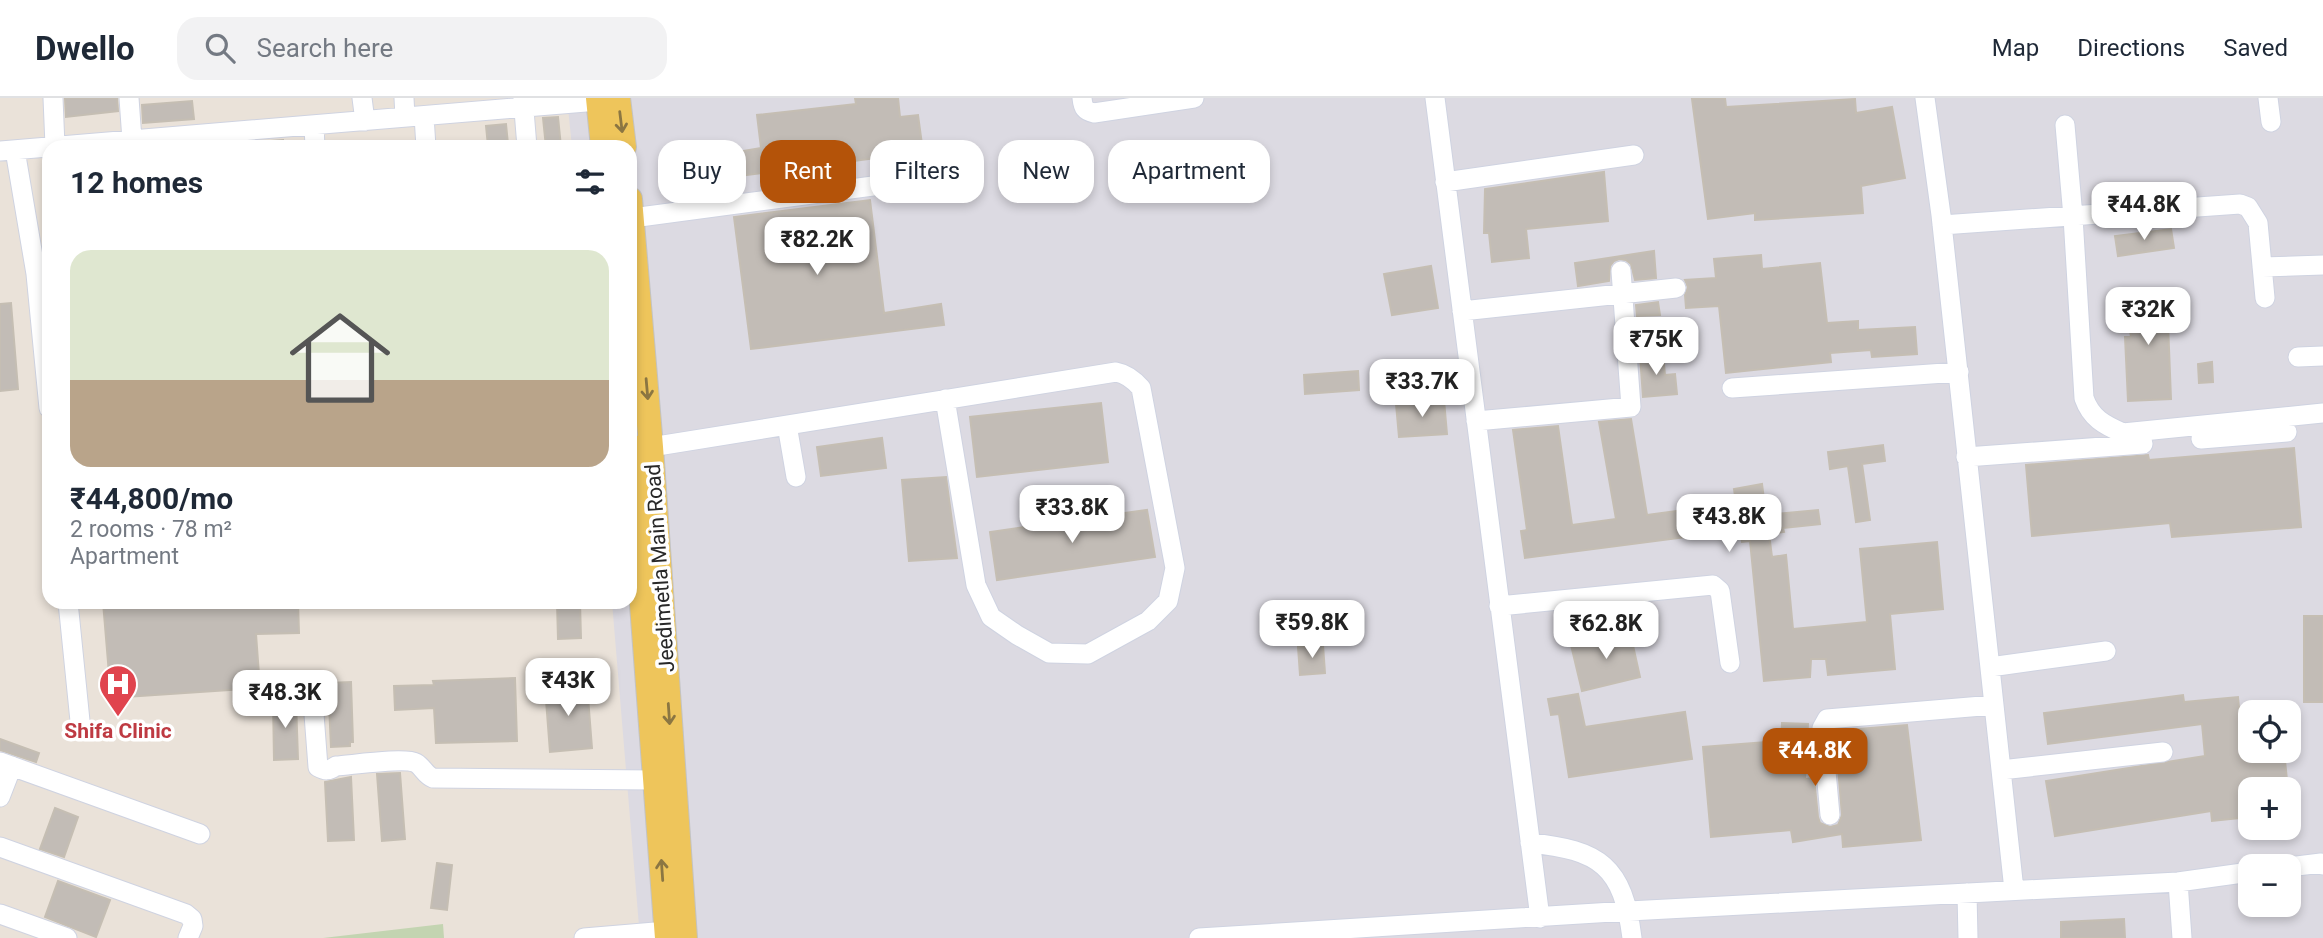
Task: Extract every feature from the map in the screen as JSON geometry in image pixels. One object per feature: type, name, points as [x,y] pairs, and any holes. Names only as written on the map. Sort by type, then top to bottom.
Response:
[{"type":"main road","points":[[603,140],[605,99]]},
{"type":"main road","points":[[605,99],[621,140]]},
{"type":"main road","name":"Jeedimetla Main Road","points":[[637,351],[656,780],[673,936]]},
{"type":"main road","name":"Jeedimetla Main Road","points":[[641,446],[673,936]]},
{"type":"street","points":[[53,98],[55,140]]},
{"type":"street","points":[[129,98],[131,140],[205,140],[365,121],[411,110],[605,99]]},
{"type":"street","points":[[362,98],[365,121]]},
{"type":"street","points":[[1082,98],[1083,107],[1094,113],[1194,98]]},
{"type":"street","points":[[1435,98],[1540,918]]},
{"type":"street","points":[[1926,98],[1959,372],[2014,890]]},
{"type":"street","points":[[2268,98],[2271,122]]},
{"type":"street","points":[[523,103],[526,140]]},
{"type":"street","points":[[411,110],[423,140]]},
{"type":"street","points":[[314,125],[315,140]]},
{"type":"street","points":[[2065,125],[2084,398],[2089,411],[2102,424],[2123,433],[2323,413]]},
{"type":"street","points":[[42,147],[8,150],[42,270]]},
{"type":"street","points":[[1446,181],[1634,155]]},
{"type":"street","points":[[637,207],[870,186]]},
{"type":"street","points":[[1942,225],[2240,204],[2248,207],[2258,223],[2265,298]]},
{"type":"street","points":[[2262,267],[2323,265]]},
{"type":"street","points":[[1476,421],[1631,407],[1621,271]]},
{"type":"street","points":[[1462,312],[1676,288]]},
{"type":"street","points":[[2298,357],[2323,356]]},
{"type":"street","points":[[641,446],[1116,372],[1126,375],[1141,388],[1175,568],[1168,601],[1148,621],[1088,654],[1049,653],[991,617],[976,585],[945,399]]},
{"type":"street","points":[[1732,388],[1959,372]]},
{"type":"street","points":[[787,425],[796,477]]},
{"type":"street","points":[[1966,457],[2287,432]]},
{"type":"street","points":[[1499,606],[1713,585],[1720,591],[1730,663]]},
{"type":"street","points":[[69,609],[80,721]]},
{"type":"street","points":[[1990,667],[2106,651]]},
{"type":"street","points":[[312,688],[318,767],[324,771],[336,766],[400,761],[418,764],[433,778],[656,780]]},
{"type":"street","points":[[1830,815],[1822,728],[1827,719],[1994,705]]},
{"type":"street","points":[[2001,770],[2163,752]]},
{"type":"street","points":[[0,797],[6,764],[200,834]]},
{"type":"street","points":[[1530,843],[1566,847],[1585,854],[1604,866],[1617,882],[1629,911],[1632,938]]},
{"type":"street","points":[[0,847],[186,914],[192,919],[193,926],[188,938]]},
{"type":"street","points":[[2301,866],[2322,863]]},
{"type":"street","points":[[1199,938],[1629,911],[2178,882],[2238,874]]},
{"type":"street","points":[[2178,882],[2182,938]]},
{"type":"street","points":[[1967,893],[1968,938]]},
{"type":"street","points":[[0,914],[67,938]]},
{"type":"street","points":[[584,938],[673,936]]},
{"type":"shaded area","points":[[567,98],[2323,98],[2323,938],[640,938],[613,609],[637,609],[637,140],[571,140]]},
{"type":"green space","points":[[443,924],[444,938],[323,938]]},
{"type":"building","points":[[65,98],[117,98],[118,111],[66,117]]},
{"type":"building","points":[[855,98],[898,98],[900,117],[918,115],[921,140],[870,140],[870,159],[856,161],[856,140],[760,140],[757,115],[856,104]]},
{"type":"building","points":[[1725,98],[1726,107],[1855,99],[1856,113],[1892,107],[1905,178],[1861,186],[1863,213],[1755,220],[1755,213],[1708,219],[1692,99]]},
{"type":"building","points":[[192,101],[194,119],[143,123],[142,105]]},
{"type":"building","points":[[558,117],[560,140],[545,140],[543,118]]},
{"type":"building","points":[[506,124],[508,140],[487,140],[486,126]]},
{"type":"building","points":[[760,148],[760,173],[746,175],[746,150]]},
{"type":"building","points":[[1604,172],[1608,221],[1526,229],[1529,258],[1492,262],[1489,233],[1484,233],[1485,189]]},
{"type":"building","points":[[870,200],[884,313],[941,304],[944,325],[751,349],[734,217]]},
{"type":"building","points":[[2171,229],[2174,248],[2118,256],[2115,236]]},
{"type":"building","points":[[1654,251],[1656,278],[1635,280],[1631,264],[1619,259],[1610,266],[1609,281],[1578,286],[1575,263]]},
{"type":"building","points":[[1761,255],[1762,269],[1820,263],[1827,323],[1858,321],[1858,330],[1915,327],[1917,354],[1872,357],[1871,350],[1830,353],[1831,362],[1726,373],[1719,306],[1686,308],[1685,295],[1688,287],[1685,280],[1716,278],[1714,259]]},
{"type":"building","points":[[1431,266],[1438,308],[1392,315],[1384,274]]},
{"type":"building","points":[[2155,290],[2157,299],[2167,298],[2171,399],[2128,401],[2125,337],[2131,337],[2124,294]]},
{"type":"building","points":[[1658,302],[1660,315],[1637,316],[1636,305]]},
{"type":"building","points":[[11,303],[18,389],[0,391],[0,304]]},
{"type":"building","points":[[1663,353],[1665,375],[1675,374],[1677,394],[1643,397],[1640,355]]},
{"type":"building","points":[[2212,362],[2213,382],[2199,383],[2198,364]]},
{"type":"building","points":[[1358,371],[1359,390],[1305,394],[1304,375]]},
{"type":"building","points":[[1444,400],[1447,434],[1399,437],[1396,404]]},
{"type":"building","points":[[1101,403],[1108,462],[977,477],[970,417]]},
{"type":"building","points":[[1631,419],[1647,515],[1736,503],[1734,489],[1762,484],[1766,515],[1818,510],[1820,524],[1783,528],[1784,532],[1769,534],[1772,557],[1786,555],[1793,629],[1867,622],[1860,549],[1937,542],[1943,609],[1890,614],[1895,669],[1828,675],[1826,659],[1811,659],[1810,677],[1764,681],[1750,541],[1742,542],[1740,530],[1525,558],[1521,531],[1527,530],[1513,430],[1558,426],[1572,525],[1616,519],[1599,422]]},
{"type":"building","points":[[882,438],[886,468],[821,476],[817,447]]},
{"type":"building","points":[[1883,445],[1885,461],[1862,464],[1870,520],[1856,522],[1848,466],[1830,469],[1828,452]]},
{"type":"building","points":[[2294,448],[2301,527],[2172,537],[2170,523],[2032,536],[2026,465],[2148,455],[2149,460]]},
{"type":"building","points":[[946,477],[957,558],[909,561],[902,480]]},
{"type":"building","points":[[1147,510],[1155,557],[997,580],[990,532]]},
{"type":"building","points":[[104,609],[298,609],[299,633],[256,634],[260,688],[111,698]]},
{"type":"building","points":[[557,609],[580,609],[581,638],[558,639]]},
{"type":"building","points":[[2304,616],[2323,616],[2323,702],[2304,702]]},
{"type":"building","points":[[1630,632],[1640,677],[1582,691],[1571,645]]},
{"type":"building","points":[[1323,645],[1325,673],[1300,675],[1298,647]]},
{"type":"building","points":[[515,678],[517,741],[436,743],[434,708],[395,710],[394,686],[434,685],[433,681]]},
{"type":"building","points":[[351,682],[353,742],[350,742],[350,746],[331,747],[328,683]]},
{"type":"building","points":[[587,684],[592,748],[550,752],[545,687]]},
{"type":"building","points":[[1578,694],[1585,727],[1685,712],[1692,759],[1569,777],[1559,714],[1551,715],[1548,699]]},
{"type":"building","points":[[2183,695],[2184,702],[2238,697],[2238,763],[2285,763],[2287,777],[2238,777],[2238,818],[2212,821],[2211,811],[2055,836],[2046,781],[2205,756],[2202,724],[2048,744],[2044,713]]},
{"type":"building","points":[[273,701],[296,701],[298,759],[274,760]]},
{"type":"building","points":[[1782,723],[1808,724],[1805,779],[1814,778],[1818,817],[1820,823],[1830,827],[1838,825],[1842,815],[1835,731],[1907,725],[1921,840],[1843,847],[1842,834],[1793,842],[1791,830],[1711,837],[1703,747],[1781,741]]},
{"type":"building","points":[[0,739],[39,753],[36,762],[0,750]]},
{"type":"building","points":[[400,773],[405,839],[382,841],[377,774]]},
{"type":"building","points":[[351,777],[354,840],[328,841],[325,782]]},
{"type":"building","points":[[55,808],[78,817],[64,857],[40,849]]},
{"type":"building","points":[[437,863],[452,865],[447,910],[431,908]]},
{"type":"building","points":[[58,881],[110,900],[96,937],[45,917]]},
{"type":"building","points":[[2124,919],[2125,938],[2061,938],[2061,922]]},
{"type":"place","name":"Shifa Clinic","points":[[118,718]]}]
